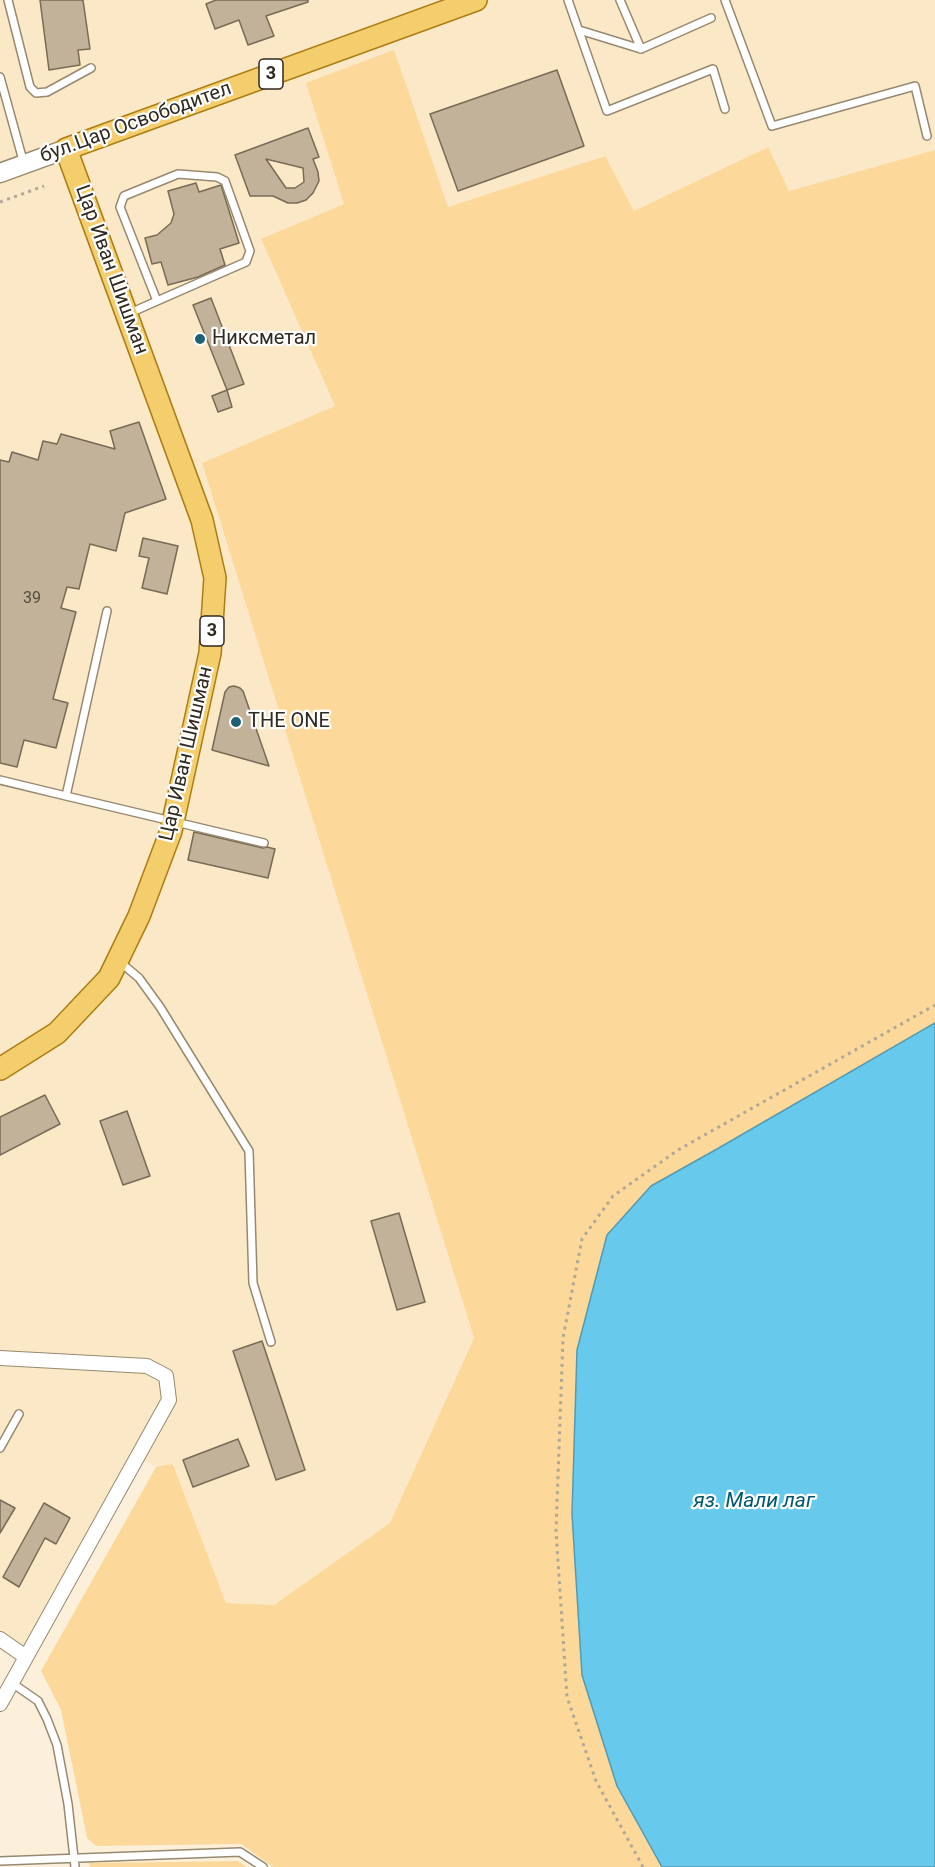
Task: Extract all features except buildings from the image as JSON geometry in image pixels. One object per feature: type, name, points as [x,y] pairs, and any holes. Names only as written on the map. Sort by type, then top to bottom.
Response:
[{"type":"main road","name":"бул.Цар Освободител","points":[[66,149],[476,0]]},
{"type":"main road","name":"Цар Иван Шишман","points":[[0,1069],[57,1033],[109,978],[118,961],[140,916],[174,821],[210,653],[215,578],[202,520],[66,149]]},
{"type":"street","name":"бул.Цар Освободител","points":[[0,173],[66,149]]},
{"type":"street","points":[[0,1358],[147,1366],[166,1376],[169,1400],[0,1704]]},
{"type":"street","points":[[0,1639],[26,1657]]},
{"type":"lane","points":[[8,0],[30,87],[36,93],[47,92],[90,68]]},
{"type":"lane","points":[[568,0],[607,111],[713,69],[725,109]]},
{"type":"lane","points":[[620,0],[641,49]]},
{"type":"lane","points":[[735,0],[726,1],[772,126],[915,86],[927,136]]},
{"type":"lane","points":[[579,30],[641,49],[711,18]]},
{"type":"lane","points":[[0,77],[2,94],[24,164]]},
{"type":"lane","points":[[127,314],[157,301],[246,262],[250,250],[225,181],[217,177],[178,174],[124,196],[120,207],[157,301]]},
{"type":"lane","points":[[66,796],[107,611]]},
{"type":"lane","points":[[0,780],[264,843]]},
{"type":"lane","points":[[118,961],[139,978],[160,1007],[249,1151],[253,1283],[271,1342]]},
{"type":"lane","points":[[0,1448],[19,1414]]},
{"type":"lane","points":[[12,1683],[38,1701],[54,1737],[68,1804],[75,1863]]},
{"type":"lane","points":[[0,1861],[75,1863],[240,1852],[263,1867]]},
{"type":"path","points":[[0,202],[44,186]]},
{"type":"path","points":[[643,1867],[596,1781],[567,1697],[556,1531],[563,1338],[582,1239],[613,1196],[678,1150],[935,1005]]},
{"type":"shaded area","points":[[0,0],[935,0],[935,150],[789,191],[767,147],[634,211],[604,156],[448,208],[394,51],[307,83],[344,204],[261,240],[335,406],[202,463],[474,1338],[390,1523],[274,1605],[226,1603],[174,1464],[156,1467],[138,1458],[26,1657],[0,1639]]},
{"type":"shaded area","points":[[394,50],[448,207],[605,156],[634,211],[768,147],[789,191],[935,150],[935,1023],[651,1186],[577,1350],[572,1514],[582,1675],[617,1786],[662,1867],[273,1867],[241,1844],[96,1846],[87,1838],[61,1710],[41,1671],[156,1467],[173,1464],[226,1603],[274,1605],[390,1523],[474,1338],[202,463],[335,406],[261,239],[344,204],[306,83]]},
{"type":"shaded area","points":[[238,1861],[247,1867],[90,1867],[89,1863]]},
{"type":"water","name":"яз. Мали лаг","points":[[935,1023],[935,1867],[662,1867],[617,1786],[582,1675],[572,1514],[577,1350],[607,1235],[651,1186]]},
{"type":"place","name":"Никсметал","points":[[200,339]]},
{"type":"place","name":"THE ONE","points":[[236,722]]}]
